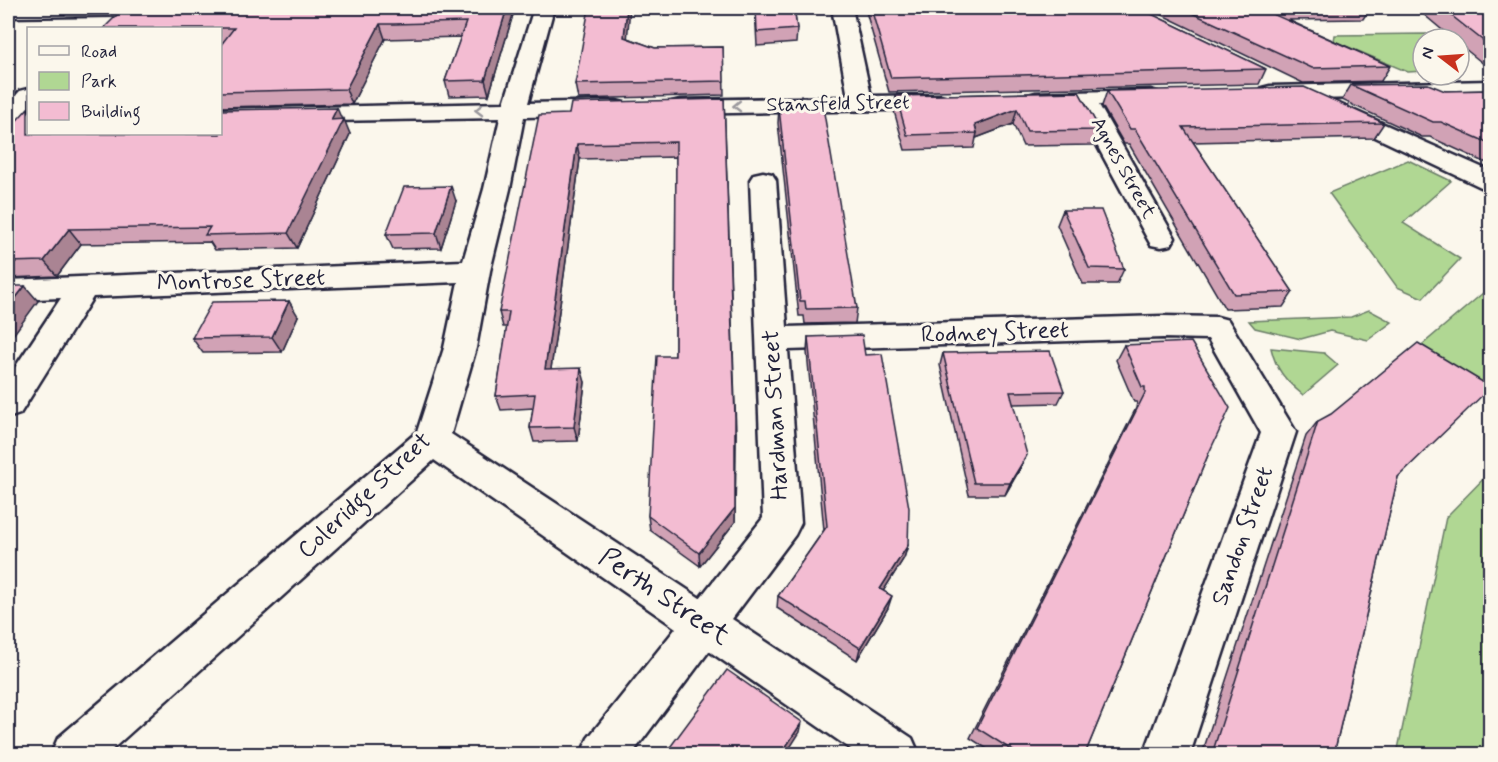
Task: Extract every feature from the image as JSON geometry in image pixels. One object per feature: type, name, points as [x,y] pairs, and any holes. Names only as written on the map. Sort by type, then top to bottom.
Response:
[{"type":"street","points":[[8,11],[223,8]]},
{"type":"street","name":"Coleridge Street","points":[[74,754],[432,440],[460,348],[475,271],[497,189],[514,109],[544,8]]},
{"type":"street","points":[[842,8],[851,44],[861,104]]},
{"type":"street","points":[[95,27],[112,10]]},
{"type":"street","points":[[1255,83],[1299,92],[1491,88]]},
{"type":"street","points":[[1299,92],[1491,181]]},
{"type":"street","points":[[1013,100],[1167,96]]},
{"type":"street","points":[[8,120],[27,97]]},
{"type":"street","name":"Agnes Street","points":[[1084,99],[1161,238]]},
{"type":"street","name":"Stansfeld Street","points":[[658,107],[966,101]]},
{"type":"street","points":[[222,116],[634,108]]},
{"type":"street","points":[[8,120],[27,121]]},
{"type":"street","name":"Hardman Street","points":[[604,754],[782,523],[763,180]]},
{"type":"street","name":"Montrose Street","points":[[8,290],[475,271]]},
{"type":"street","points":[[8,405],[83,288]]},
{"type":"street","name":"Rodney Street","points":[[772,339],[1163,327],[1217,328]]},
{"type":"street","name":"Sandon Street","points":[[1167,754],[1279,432],[1217,328]]},
{"type":"street","name":"Perth Street","points":[[432,440],[896,754]]},
{"type":"green space","points":[[1411,34],[1411,72],[1334,41],[1335,35]]},
{"type":"green space","points":[[1408,160],[1451,181],[1403,223],[1460,259],[1423,298],[1397,287],[1329,193]]},
{"type":"green space","points":[[1490,287],[1490,395],[1416,350]]},
{"type":"green space","points":[[1369,310],[1392,322],[1368,340],[1330,331],[1301,339],[1255,328],[1249,321],[1351,317]]},
{"type":"green space","points":[[1271,348],[1324,353],[1338,365],[1303,395],[1282,374]]},
{"type":"green space","points":[[1490,472],[1490,710],[1482,754],[1397,754],[1446,517]]},
{"type":"building","points":[[136,8],[507,8],[485,80],[445,81],[466,22],[380,24],[346,89],[222,92],[222,43],[234,28],[105,27],[121,11],[133,11]]},
{"type":"building","points":[[589,8],[627,8],[624,37],[655,48],[723,47],[724,81],[575,84]]},
{"type":"building","points":[[756,8],[794,8],[797,29],[757,32]]},
{"type":"building","points":[[871,8],[1139,8],[1266,69],[891,78]]},
{"type":"building","points":[[1181,8],[1259,8],[1390,66],[1312,68]]},
{"type":"building","points":[[1442,8],[1491,8],[1491,47],[1471,31],[1471,27],[1466,27]]},
{"type":"building","points":[[1411,84],[1411,87],[1435,87],[1445,91],[1491,90],[1491,144],[1441,122],[1433,122],[1351,85]]},
{"type":"building","points":[[1304,87],[1384,123],[1183,127],[1293,292],[1234,294],[1135,129],[1130,129],[1107,91]]},
{"type":"building","points":[[1079,92],[1100,130],[1027,131],[1017,109],[975,125],[977,133],[907,135],[896,96]]},
{"type":"building","points":[[724,99],[735,417],[735,508],[699,553],[648,516],[657,356],[675,356],[676,142],[577,144],[545,369],[581,368],[574,427],[530,428],[535,394],[496,396],[509,312],[499,312],[539,115],[569,114],[571,103]]},
{"type":"building","points":[[823,107],[857,308],[806,309],[805,301],[800,301],[779,108]]},
{"type":"building","points":[[337,108],[331,120],[344,119],[288,233],[205,235],[210,227],[69,229],[44,261],[8,262],[8,128],[27,109],[27,135],[222,135],[222,110]]},
{"type":"building","points":[[451,186],[436,233],[386,234],[404,187]]},
{"type":"building","points":[[1063,210],[1101,210],[1124,269],[1089,268]]},
{"type":"building","points":[[8,286],[25,286],[8,308]]},
{"type":"building","points":[[289,301],[272,337],[192,338],[212,302]]},
{"type":"building","points":[[862,335],[865,355],[882,354],[909,508],[908,545],[880,589],[892,596],[860,648],[778,596],[827,526],[808,337]]},
{"type":"building","points":[[1191,342],[1230,408],[1208,455],[1085,754],[1018,754],[977,728],[1145,393],[1145,387],[1142,387],[1124,345]]},
{"type":"building","points":[[1418,343],[1491,387],[1398,477],[1334,754],[1212,754],[1318,421],[1331,414]]},
{"type":"building","points":[[1050,351],[1064,391],[1010,392],[1027,455],[1010,483],[974,483],[943,353]]},
{"type":"building","points":[[727,670],[802,722],[781,754],[665,754]]}]
